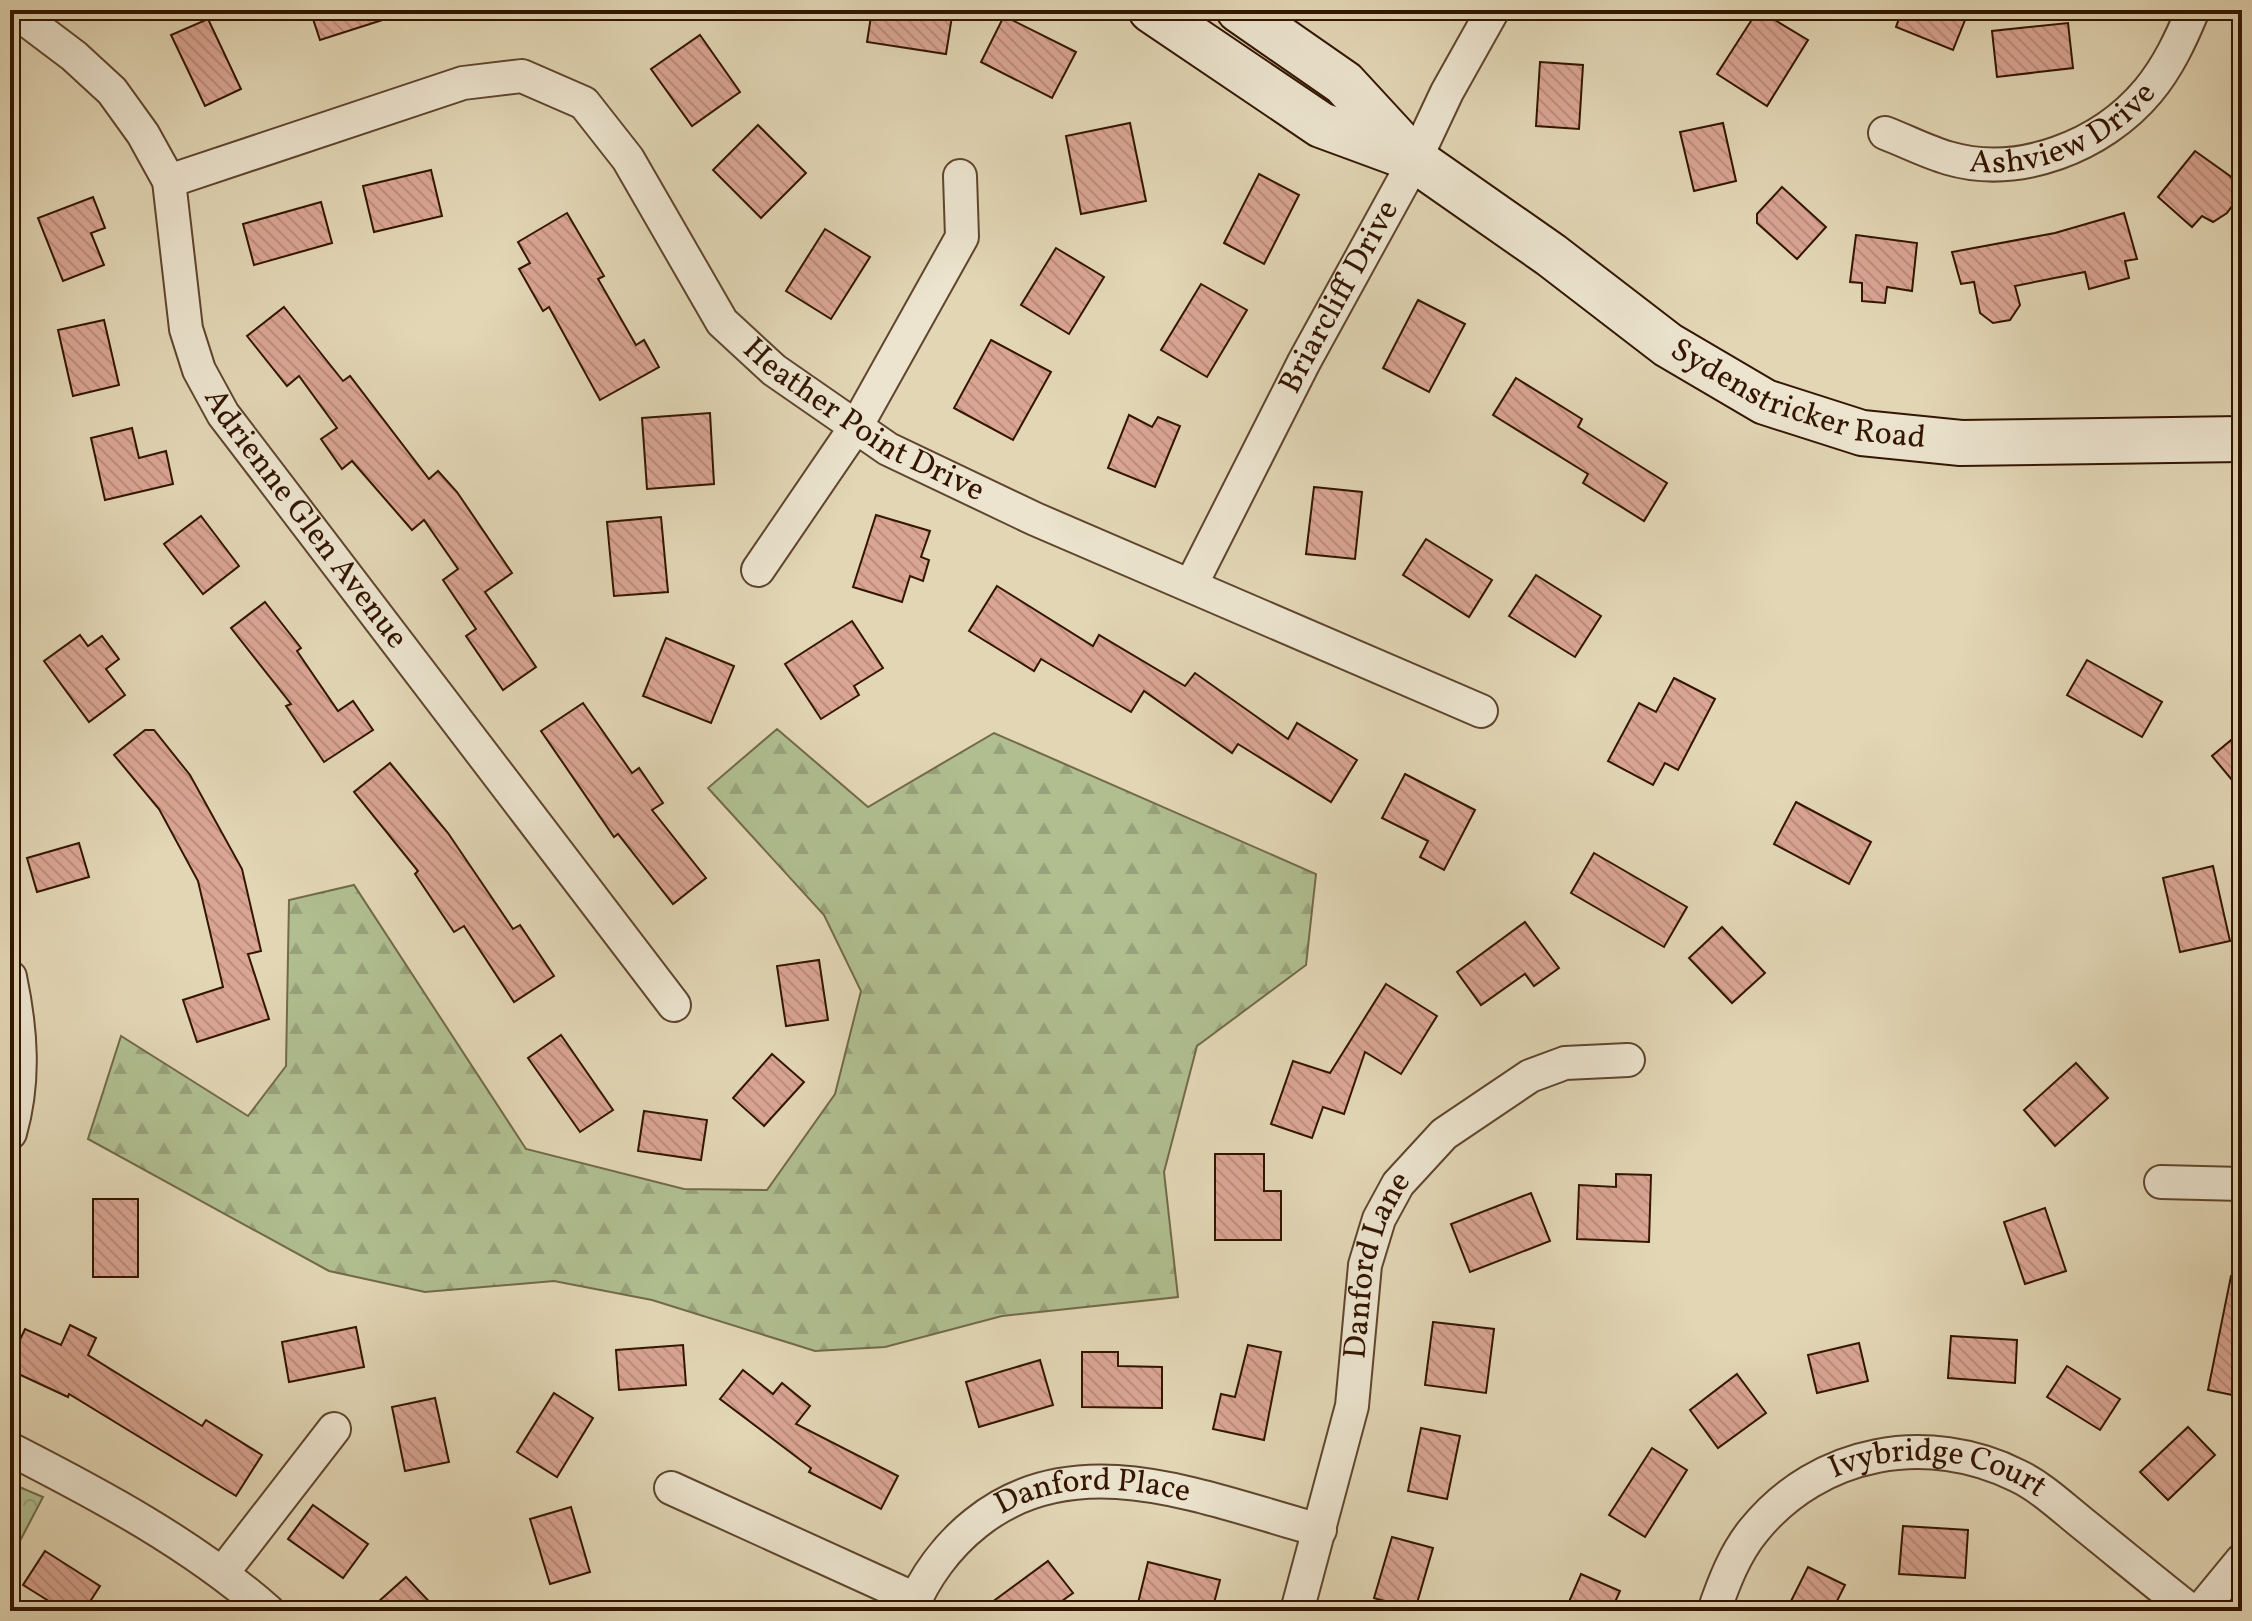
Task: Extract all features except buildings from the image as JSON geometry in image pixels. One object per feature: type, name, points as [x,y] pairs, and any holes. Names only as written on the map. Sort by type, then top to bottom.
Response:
[{"type":"main road","name":"Sydenstricker Road","points":[[1151,10],[1321,125],[1415,160]]},
{"type":"main road","name":"Sydenstricker Road","points":[[1239,10],[1344,83],[1415,160],[1551,255],[1668,345],[1765,402],[1862,433],[1961,443],[2242,439]]},
{"type":"street","name":"Adrienne Glen Avenue","points":[[13,10],[74,56],[112,91],[143,134],[169,181],[186,329],[199,370],[223,414],[674,1005]]},
{"type":"street","name":"Briarcliff Drive","points":[[1191,585],[1304,362],[1493,10]]},
{"type":"street","name":"Ashview Drive","points":[[1885,133],[1950,159],[1998,164],[2055,154],[2088,140],[2118,120],[2148,92],[2180,41],[2193,10]]},
{"type":"street","name":"Heather Point Drive","points":[[169,181],[463,83],[522,76],[584,103],[628,159],[722,322],[774,370],[888,449],[982,494],[1481,711]]},
{"type":"street","points":[[758,570],[857,425],[962,237],[960,176]]},
{"type":"street","points":[[10,977],[19,1028],[20,1074],[10,1133]]},
{"type":"street","name":"Danford Lane","points":[[1297,1611],[1352,1406],[1365,1265],[1379,1219],[1398,1184],[1444,1134],[1530,1076],[1565,1063],[1628,1060]]},
{"type":"street","points":[[2161,1182],[2242,1184]]},
{"type":"street","points":[[224,1571],[334,1429]]},
{"type":"street","points":[[10,1449],[81,1485],[224,1571],[268,1611]]},
{"type":"street","name":"Ivybridge Court","points":[[1714,1611],[1734,1560],[1754,1530],[1783,1500],[1836,1467],[1874,1455],[1919,1451],[1977,1460],[2022,1477],[2191,1611]]},
{"type":"street","name":"Danford Place","points":[[913,1605],[936,1567],[967,1530],[1005,1503],[1053,1485],[1101,1479],[1153,1486],[1320,1530]]},
{"type":"street","points":[[671,1488],[913,1605]]},
{"type":"street","points":[[2200,1611],[2242,1560]]},
{"type":"green space","points":[[777,729],[868,807],[994,733],[1316,874],[1306,965],[1197,1046],[1164,1172],[1178,1297],[1002,1316],[885,1347],[815,1351],[652,1300],[554,1281],[425,1292],[329,1271],[88,1139],[121,1036],[248,1116],[286,1066],[289,900],[354,885],[526,1149],[684,1189],[767,1190],[835,1094],[861,991],[824,915],[708,788]]},
{"type":"green space","points":[[10,1483],[43,1497],[10,1560]]}]
